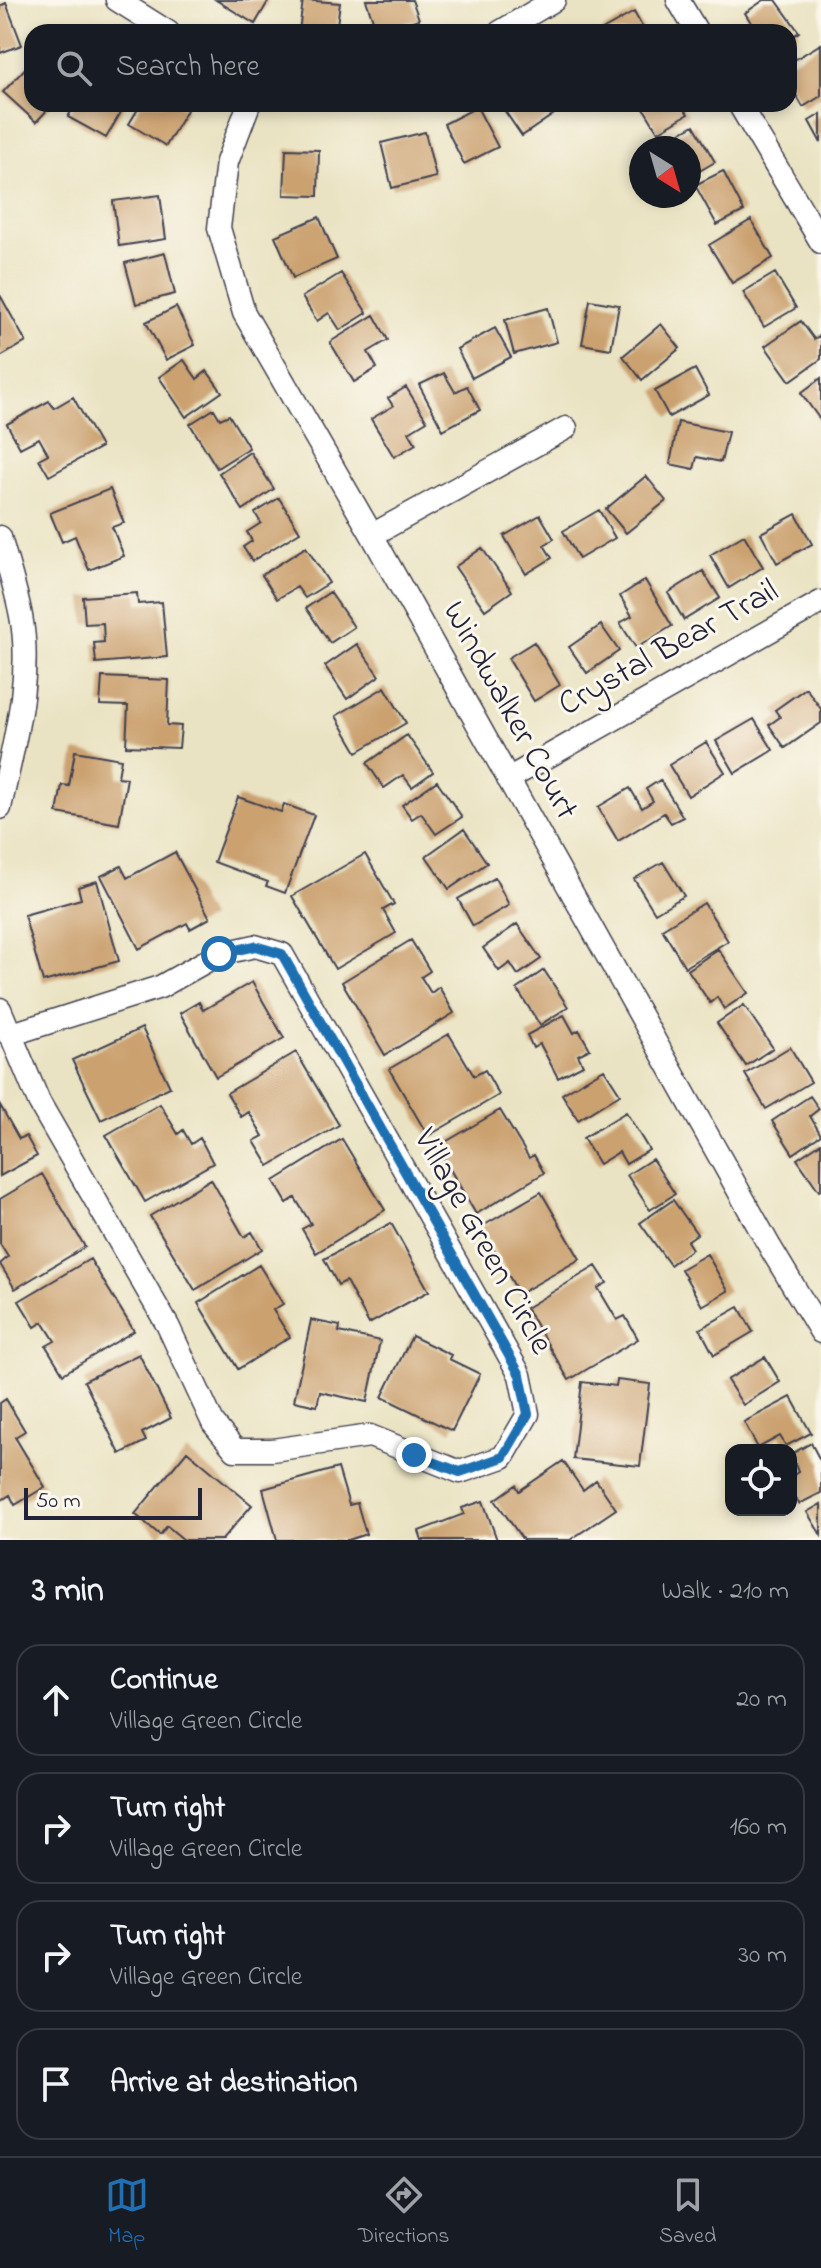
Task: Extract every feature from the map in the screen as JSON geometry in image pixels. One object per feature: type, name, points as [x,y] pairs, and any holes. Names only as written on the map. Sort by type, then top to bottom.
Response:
[{"type":"street","points":[[117,0],[155,24]]},
{"type":"street","points":[[514,24],[554,0]]},
{"type":"street","points":[[678,0],[692,24]]},
{"type":"street","name":"Windwalker Court","points":[[246,112],[227,162],[219,228],[244,313],[372,535],[770,1247],[821,1332]]},
{"type":"street","points":[[744,112],[821,242]]},
{"type":"street","points":[[372,535],[566,428]]},
{"type":"street","points":[[0,537],[21,618],[24,679],[10,715],[0,808]]},
{"type":"street","name":"Crystal Bear Trail","points":[[508,779],[821,602]]},
{"type":"street","name":"Village Green Circle","points":[[255,946],[282,954],[520,1375],[528,1414],[503,1457],[460,1472],[370,1436],[272,1450],[235,1450],[213,1423],[168,1326],[39,1102],[9,1035],[160,987],[219,954],[255,946]]},
{"type":"street","points":[[0,1009],[9,1035]]},
{"type":"building","points":[[216,0],[269,0],[255,24]]},
{"type":"building","points":[[303,0],[340,3],[337,24],[300,24]]},
{"type":"building","points":[[366,0],[412,0],[419,19],[403,24],[374,24]]},
{"type":"building","points":[[764,0],[776,0],[793,24],[752,24],[745,13]]},
{"type":"building","points":[[6,3],[22,45],[0,53],[0,6]]},
{"type":"building","points":[[634,12],[641,24],[613,24]]},
{"type":"building","points":[[821,44],[821,96],[803,107],[797,97],[797,58]]},
{"type":"building","points":[[24,70],[24,111],[3,92]]},
{"type":"building","points":[[25,112],[45,112],[36,122]]},
{"type":"building","points":[[71,112],[121,112],[106,138],[68,117]]},
{"type":"building","points":[[136,112],[186,112],[166,146],[129,124]]},
{"type":"building","points":[[467,112],[480,112],[498,147],[464,164],[444,124]]},
{"type":"building","points":[[506,112],[557,112],[522,136]]},
{"type":"building","points":[[646,112],[688,114],[658,132]]},
{"type":"building","points":[[821,114],[821,143],[809,121]]},
{"type":"building","points":[[694,125],[700,136],[674,136]]},
{"type":"building","points":[[425,132],[436,177],[392,188],[381,143]]},
{"type":"building","points":[[701,137],[715,162],[701,170]]},
{"type":"building","points":[[286,149],[319,150],[318,196],[284,195]]},
{"type":"building","points":[[723,171],[744,211],[717,225],[701,196],[701,182]]},
{"type":"building","points":[[160,195],[166,239],[119,246],[113,201]]},
{"type":"building","points":[[319,217],[337,259],[293,278],[275,236]]},
{"type":"building","points":[[751,220],[773,258],[732,283],[709,245]]},
{"type":"building","points":[[165,253],[175,294],[136,304],[125,263]]},
{"type":"building","points":[[341,273],[367,313],[340,330],[329,313],[317,321],[302,297]]},
{"type":"building","points":[[775,273],[796,308],[764,327],[743,292]]},
{"type":"building","points":[[0,295],[26,342],[0,357]]},
{"type":"building","points":[[590,300],[619,305],[611,349],[582,344]]},
{"type":"building","points":[[176,307],[195,345],[166,360],[146,322]]},
{"type":"building","points":[[548,308],[557,342],[514,354],[505,320]]},
{"type":"building","points":[[374,315],[388,340],[368,352],[377,368],[354,382],[330,342]]},
{"type":"building","points":[[801,321],[814,339],[819,336],[821,339],[821,359],[790,381],[765,346]]},
{"type":"building","points":[[661,324],[680,348],[642,380],[623,356]]},
{"type":"building","points":[[495,328],[511,357],[472,378],[457,349]]},
{"type":"building","points":[[184,360],[197,379],[207,371],[222,392],[186,417],[159,377]]},
{"type":"building","points":[[695,369],[709,395],[669,417],[655,391]]},
{"type":"building","points":[[444,373],[455,392],[467,386],[480,410],[443,430],[419,385]]},
{"type":"building","points":[[821,378],[821,421],[801,393]]},
{"type":"building","points":[[406,387],[427,421],[409,432],[416,444],[394,457],[371,419],[393,406],[388,398]]},
{"type":"building","points":[[73,397],[101,447],[49,476],[39,459],[48,454],[39,438],[20,448],[7,424],[49,401],[54,408]]},
{"type":"building","points":[[214,409],[220,419],[229,415],[249,448],[217,468],[190,424]]},
{"type":"building","points":[[678,422],[728,432],[721,462],[697,457],[694,469],[670,464]]},
{"type":"building","points":[[250,452],[274,489],[243,510],[219,473]]},
{"type":"building","points":[[646,476],[666,501],[626,533],[606,509]]},
{"type":"building","points":[[110,489],[124,523],[112,527],[124,556],[89,570],[75,536],[62,542],[50,513]]},
{"type":"building","points":[[279,498],[300,532],[252,561],[243,547],[252,541],[247,532],[261,523],[255,513]]},
{"type":"building","points":[[599,510],[615,538],[579,559],[563,531]]},
{"type":"building","points":[[796,514],[812,544],[777,563],[761,533]]},
{"type":"building","points":[[540,515],[554,539],[544,545],[552,558],[526,574],[504,536]]},
{"type":"building","points":[[744,535],[763,567],[729,588],[710,555]]},
{"type":"building","points":[[306,547],[329,583],[305,598],[297,587],[277,599],[262,575]]},
{"type":"building","points":[[482,548],[512,591],[485,610],[455,567]]},
{"type":"building","points":[[703,571],[720,598],[684,620],[668,593]]},
{"type":"building","points":[[645,580],[672,626],[636,648],[620,623],[632,616],[620,596]]},
{"type":"building","points":[[330,592],[354,627],[330,643],[306,608]]},
{"type":"building","points":[[137,593],[138,604],[162,602],[167,657],[96,663],[94,643],[104,642],[103,623],[85,624],[83,597]]},
{"type":"building","points":[[601,625],[619,651],[587,673],[569,647]]},
{"type":"building","points":[[534,642],[560,685],[534,701],[508,658]]},
{"type":"building","points":[[357,644],[379,676],[347,699],[325,666]]},
{"type":"building","points":[[102,677],[169,680],[167,725],[181,726],[179,748],[126,746],[128,706],[100,705]]},
{"type":"building","points":[[385,687],[406,723],[357,752],[336,716]]},
{"type":"building","points":[[806,688],[821,709],[821,723],[785,748],[769,725],[780,717],[775,710]]},
{"type":"building","points":[[754,719],[773,750],[735,773],[716,741]]},
{"type":"building","points":[[407,735],[433,772],[412,787],[403,775],[384,788],[367,763]]},
{"type":"building","points":[[706,742],[725,772],[688,796],[669,765]]},
{"type":"building","points":[[75,751],[121,759],[118,777],[127,778],[119,824],[57,813],[62,785],[69,786]]},
{"type":"building","points":[[660,780],[683,817],[671,823],[664,813],[618,841],[598,807],[630,788],[642,808],[653,801],[646,789]]},
{"type":"building","points":[[437,781],[462,817],[436,834],[421,813],[412,819],[402,805]]},
{"type":"building","points":[[238,797],[281,812],[284,804],[314,815],[285,893],[266,886],[268,882],[214,862]]},
{"type":"building","points":[[464,829],[487,863],[449,889],[426,856]]},
{"type":"building","points":[[175,852],[210,918],[190,929],[187,923],[139,949],[101,876],[121,866],[127,878]]},
{"type":"building","points":[[365,854],[394,904],[383,910],[396,933],[335,969],[292,896]]},
{"type":"building","points":[[663,862],[684,896],[655,913],[634,879]]},
{"type":"building","points":[[495,878],[509,905],[473,926],[458,899]]},
{"type":"building","points":[[97,881],[119,961],[43,982],[24,915],[81,899],[78,887]]},
{"type":"building","points":[[704,903],[728,941],[685,967],[662,929]]},
{"type":"building","points":[[517,924],[541,959],[518,975],[510,963],[499,971],[483,948]]},
{"type":"building","points":[[411,940],[430,971],[421,977],[431,993],[439,987],[454,1013],[385,1055],[342,982]]},
{"type":"building","points":[[718,949],[748,993],[724,1009],[717,997],[710,1003],[688,970]]},
{"type":"building","points":[[544,970],[568,1007],[540,1025],[517,989]]},
{"type":"building","points":[[252,982],[284,1038],[216,1077],[180,1013],[199,1002],[203,1010]]},
{"type":"building","points":[[744,1005],[773,1048],[746,1066],[717,1023]]},
{"type":"building","points":[[564,1015],[574,1033],[579,1030],[590,1049],[578,1055],[583,1065],[558,1078],[540,1044],[533,1048],[527,1035]]},
{"type":"building","points":[[142,1028],[170,1087],[101,1120],[72,1060]]},
{"type":"building","points":[[449,1034],[474,1076],[485,1070],[499,1095],[428,1136],[389,1069]]},
{"type":"building","points":[[790,1047],[811,1082],[766,1109],[745,1074]]},
{"type":"building","points":[[296,1052],[339,1125],[269,1166],[254,1141],[263,1136],[249,1112],[241,1117],[227,1093]]},
{"type":"building","points":[[604,1069],[620,1094],[578,1120],[562,1094]]},
{"type":"building","points":[[810,1096],[819,1109],[810,1116],[821,1135],[793,1154],[772,1121]]},
{"type":"building","points":[[160,1104],[178,1134],[183,1130],[191,1144],[200,1138],[213,1163],[145,1202],[106,1135]]},
{"type":"building","points":[[0,1105],[19,1139],[26,1136],[37,1156],[0,1176]]},
{"type":"building","points":[[500,1110],[529,1158],[534,1155],[544,1173],[476,1214],[437,1147]]},
{"type":"building","points":[[626,1112],[649,1150],[626,1164],[619,1152],[599,1164],[583,1138]]},
{"type":"building","points":[[342,1139],[385,1210],[316,1253],[302,1229],[311,1224],[295,1198],[287,1203],[274,1181]]},
{"type":"building","points":[[821,1143],[821,1190],[819,1191],[797,1159]]},
{"type":"building","points":[[652,1159],[675,1194],[650,1210],[627,1175]]},
{"type":"building","points":[[42,1174],[85,1247],[15,1289],[0,1264],[8,1257],[0,1244],[0,1199]]},
{"type":"building","points":[[211,1179],[244,1237],[252,1232],[262,1249],[195,1290],[150,1216]]},
{"type":"building","points":[[541,1192],[580,1259],[519,1294],[481,1227]]},
{"type":"building","points":[[673,1200],[697,1234],[687,1241],[692,1249],[670,1265],[640,1223]]},
{"type":"building","points":[[391,1223],[429,1291],[369,1324],[346,1281],[338,1285],[324,1259]]},
{"type":"building","points":[[707,1254],[728,1291],[702,1306],[681,1269]]},
{"type":"building","points":[[90,1259],[134,1331],[63,1374],[46,1346],[55,1341],[43,1322],[35,1327],[19,1301]]},
{"type":"building","points":[[259,1265],[283,1304],[273,1310],[290,1337],[238,1369],[198,1303]]},
{"type":"building","points":[[596,1266],[607,1283],[598,1288],[617,1320],[625,1316],[638,1339],[569,1380],[526,1308]]},
{"type":"building","points":[[739,1307],[753,1332],[714,1355],[700,1329]]},
{"type":"building","points":[[311,1320],[340,1326],[339,1332],[380,1341],[367,1402],[320,1392],[317,1406],[294,1401]]},
{"type":"building","points":[[412,1336],[451,1355],[449,1359],[480,1374],[452,1431],[382,1397]]},
{"type":"building","points":[[139,1354],[171,1418],[142,1433],[146,1441],[120,1454],[84,1381]]},
{"type":"building","points":[[765,1357],[780,1382],[743,1405],[727,1380]]},
{"type":"building","points":[[617,1380],[650,1384],[640,1466],[573,1459],[582,1382],[616,1386]]},
{"type":"building","points":[[791,1397],[811,1433],[790,1444],[785,1444],[780,1436],[765,1444],[756,1444],[744,1422]]},
{"type":"building","points":[[6,1399],[25,1431],[15,1437],[45,1487],[15,1505],[10,1495],[0,1501],[0,1403]]},
{"type":"building","points":[[811,1443],[821,1462],[821,1493],[799,1504],[797,1500],[797,1451]]},
{"type":"building","points":[[187,1451],[252,1505],[222,1540],[184,1540],[167,1526],[160,1535],[135,1514]]},
{"type":"building","points":[[563,1461],[583,1490],[596,1480],[616,1509],[570,1540],[523,1540],[495,1500],[516,1485],[519,1491]]},
{"type":"building","points":[[338,1468],[349,1505],[357,1503],[366,1534],[348,1540],[277,1540],[263,1489]]},
{"type":"building","points":[[483,1501],[497,1540],[422,1540],[419,1531],[464,1514],[462,1508]]},
{"type":"building","points":[[821,1504],[821,1535],[807,1512]]},
{"type":"route","points":[[219,954],[255,946],[282,954],[520,1375],[528,1414],[503,1457],[460,1472],[414,1455]]}]
